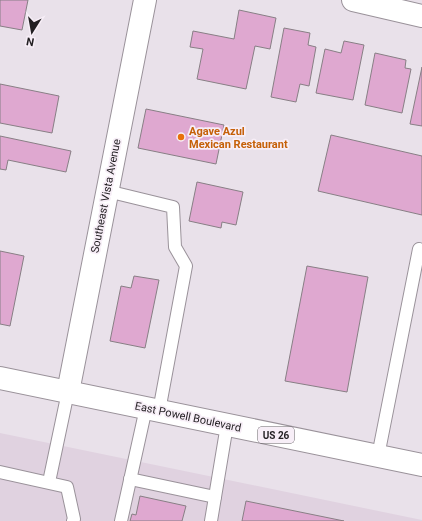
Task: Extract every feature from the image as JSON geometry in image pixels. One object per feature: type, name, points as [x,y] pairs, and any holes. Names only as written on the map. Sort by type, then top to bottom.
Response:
[{"type":"street","name":"Southeast Vista Avenue","points":[[68,392],[144,0]]},
{"type":"street","points":[[353,0],[422,16]]},
{"type":"street","name":"East Powell Boulevard","points":[[0,378],[422,465]]},
{"type":"lane","points":[[107,191],[173,207],[175,247],[186,266],[152,410],[130,479],[121,521]]},
{"type":"lane","points":[[378,456],[419,249]]},
{"type":"lane","points":[[49,482],[68,392]]},
{"type":"lane","points":[[211,521],[227,425]]},
{"type":"lane","points":[[0,472],[67,486],[74,519],[73,521]]},
{"type":"lane","points":[[130,479],[215,496]]},
{"type":"shaded area","points":[[0,433],[422,520],[422,521],[0,521]]},
{"type":"building","points":[[0,0],[28,0],[22,30],[0,26]]},
{"type":"building","points":[[239,10],[276,18],[270,49],[255,46],[246,89],[197,79],[203,49],[190,47],[193,31],[234,39]]},
{"type":"building","points":[[284,28],[310,33],[308,45],[316,47],[309,86],[300,84],[296,102],[271,97]]},
{"type":"building","points":[[344,41],[364,45],[353,100],[316,93],[325,49],[341,53]]},
{"type":"building","points":[[375,53],[406,60],[405,68],[411,69],[402,113],[365,105]]},
{"type":"building","points":[[422,67],[422,126],[410,124]]},
{"type":"building","points":[[0,84],[59,96],[52,133],[0,123]]},
{"type":"building","name":"Agave Azul Mexican Restaurant","points":[[146,109],[224,125],[216,164],[138,148]]},
{"type":"building","points":[[331,135],[422,156],[422,215],[318,191]]},
{"type":"building","points":[[0,136],[71,151],[66,172],[8,160],[6,170],[0,169]]},
{"type":"building","points":[[197,182],[243,192],[236,225],[222,222],[221,228],[189,221]]},
{"type":"building","points":[[0,251],[24,256],[10,326],[0,324]]},
{"type":"building","points":[[307,266],[368,277],[347,392],[285,381]]},
{"type":"building","points":[[134,276],[159,280],[145,348],[110,341],[121,286],[131,288]]},
{"type":"building","points":[[140,496],[186,506],[182,521],[130,521],[132,514],[136,515]]},
{"type":"building","points":[[246,501],[344,521],[242,521]]},
{"type":"place","name":"Agave Azul Mexican Restaurant","points":[[181,137]]}]
